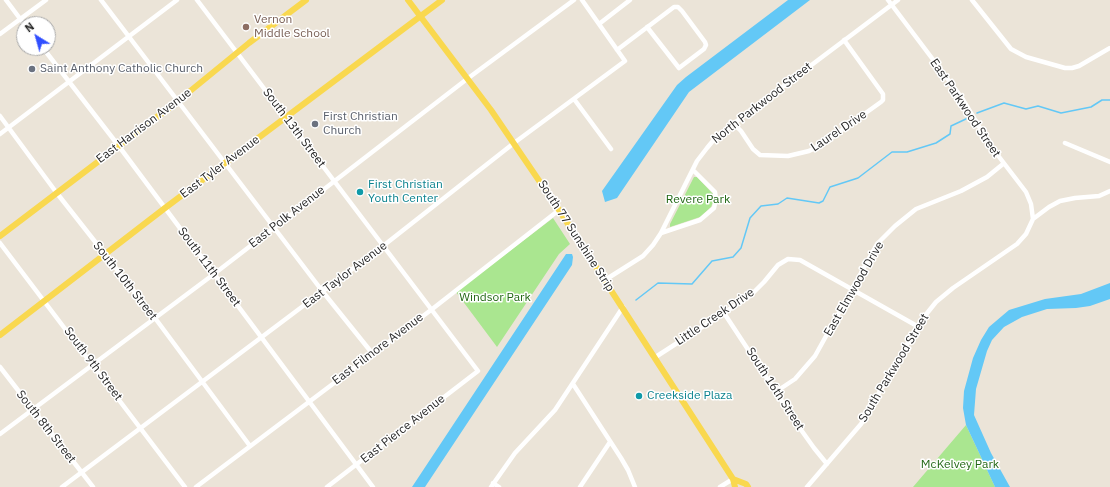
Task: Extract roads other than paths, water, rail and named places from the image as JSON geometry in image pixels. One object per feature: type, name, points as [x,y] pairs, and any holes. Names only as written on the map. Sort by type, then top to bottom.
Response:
[{"type":"main road","name":"East Harrison Avenue","points":[[0,236],[56,192],[178,101],[238,52],[306,0]]},
{"type":"main road","name":"South 77 Sunshine Strip","points":[[408,0],[514,143],[623,307],[654,358],[733,479]]},
{"type":"main road","name":"East Tyler Avenue","points":[[0,335],[165,208],[442,0]]},
{"type":"main road","points":[[733,479],[735,487]]},
{"type":"main road","points":[[733,479],[746,484],[748,487]]},
{"type":"street","points":[[6,0],[18,16]]},
{"type":"street","points":[[24,16],[46,0]]},
{"type":"street","points":[[101,0],[323,292],[372,354]]},
{"type":"street","points":[[0,134],[177,0]]},
{"type":"street","name":"South 13th Street","points":[[197,0],[238,52],[285,118],[478,371]]},
{"type":"street","name":"East Polk Avenue","points":[[0,434],[214,274],[467,78],[574,0]]},
{"type":"street","points":[[582,0],[617,50],[647,27],[674,7],[678,7],[706,45],[704,49],[679,68],[647,27]]},
{"type":"street","points":[[599,24],[630,0]]},
{"type":"street","name":"East Parkwood Street","points":[[888,0],[962,98],[990,145],[1026,192],[1031,204],[1032,219]]},
{"type":"street","name":"North Parkwood Street","points":[[605,280],[643,256],[653,245],[661,233],[700,157],[717,136],[898,0]]},
{"type":"street","points":[[972,0],[1011,49],[1026,57],[1065,68],[1072,68],[1079,66],[1110,48]]},
{"type":"street","points":[[0,34],[16,22]]},
{"type":"street","name":"Laurel Drive","points":[[734,124],[741,131],[753,149],[760,155],[788,156],[809,151],[821,145],[881,102],[883,100],[883,94],[844,40]]},
{"type":"street","name":"East Taylor Avenue","points":[[62,487],[384,246],[514,143],[625,61],[617,50]]},
{"type":"street","name":"South 11th Street","points":[[48,56],[118,145],[373,487]]},
{"type":"street","points":[[574,99],[611,149]]},
{"type":"street","name":"South 10th Street","points":[[0,116],[56,192],[155,318],[250,446]]},
{"type":"street","points":[[1065,143],[1110,162]]},
{"type":"street","name":"East Elmwood Drive","points":[[777,391],[795,379],[811,361],[877,244],[916,209],[961,191],[987,177],[1004,164]]},
{"type":"street","points":[[661,233],[700,220],[714,208],[716,199],[714,192],[693,170]]},
{"type":"street","name":"South Parkwood Street","points":[[807,487],[861,424],[917,326],[940,298],[1022,240],[1030,229],[1032,219],[1044,209],[1060,201],[1099,196],[1110,191]]},
{"type":"street","name":"East Filmore Avenue","points":[[196,487],[431,310],[559,210]]},
{"type":"street","name":"South 9th Street","points":[[0,243],[185,487]]},
{"type":"street","name":"Little Creek Drive","points":[[654,358],[750,296],[778,265],[788,259],[800,260],[917,326]]},
{"type":"street","points":[[499,487],[492,485],[515,453],[555,410],[623,307]]},
{"type":"street","name":"South 16th Street","points":[[724,313],[777,391],[799,427],[827,464]]},
{"type":"street","name":"South 8th Street","points":[[0,367],[92,487]]},
{"type":"street","name":"East Pierce Avenue","points":[[327,487],[478,371]]},
{"type":"street","points":[[573,384],[628,470],[635,487]]},
{"type":"street","points":[[580,487],[610,442]]},
{"type":"street","points":[[720,487],[733,479]]},
{"type":"water","points":[[788,0],[810,0],[689,92],[617,198],[605,202],[602,191],[677,85]]},
{"type":"water","points":[[566,254],[572,254],[572,265],[425,487],[412,487]]},
{"type":"water","points":[[1110,283],[1110,299],[1090,306],[1047,309],[1022,317],[1004,327],[992,340],[987,351],[976,389],[974,415],[991,453],[1010,487],[995,487],[966,425],[963,408],[964,391],[973,358],[981,340],[989,327],[1009,310],[1045,299],[1081,294]]},
{"type":"waterway","points":[[977,113],[1004,103],[1026,109],[1038,106],[1061,113],[1091,107],[1102,100],[1110,100]]},
{"type":"waterway","points":[[636,300],[658,283],[692,284],[712,261],[733,257],[741,248],[750,218],[761,206],[778,204],[787,198],[819,203],[823,201],[830,187],[858,178],[892,152],[907,152],[936,143],[950,134],[951,126],[968,118]]},
{"type":"place","name":"Vernon Middle School","points":[[246,27]]},
{"type":"place","name":"Saint Anthony Catholic Church","points":[[32,69]]},
{"type":"place","name":"First Christian Church","points":[[315,124]]},
{"type":"place","name":"First Christian Youth Center","points":[[360,192]]},
{"type":"place","name":"Creekside Plaza","points":[[639,396]]},
{"type":"park label","name":"Revere Park","points":[[698,200]]},
{"type":"park label","name":"Windsor Park","points":[[495,298]]},
{"type":"park label","name":"McKelvey Park","points":[[960,465]]}]
